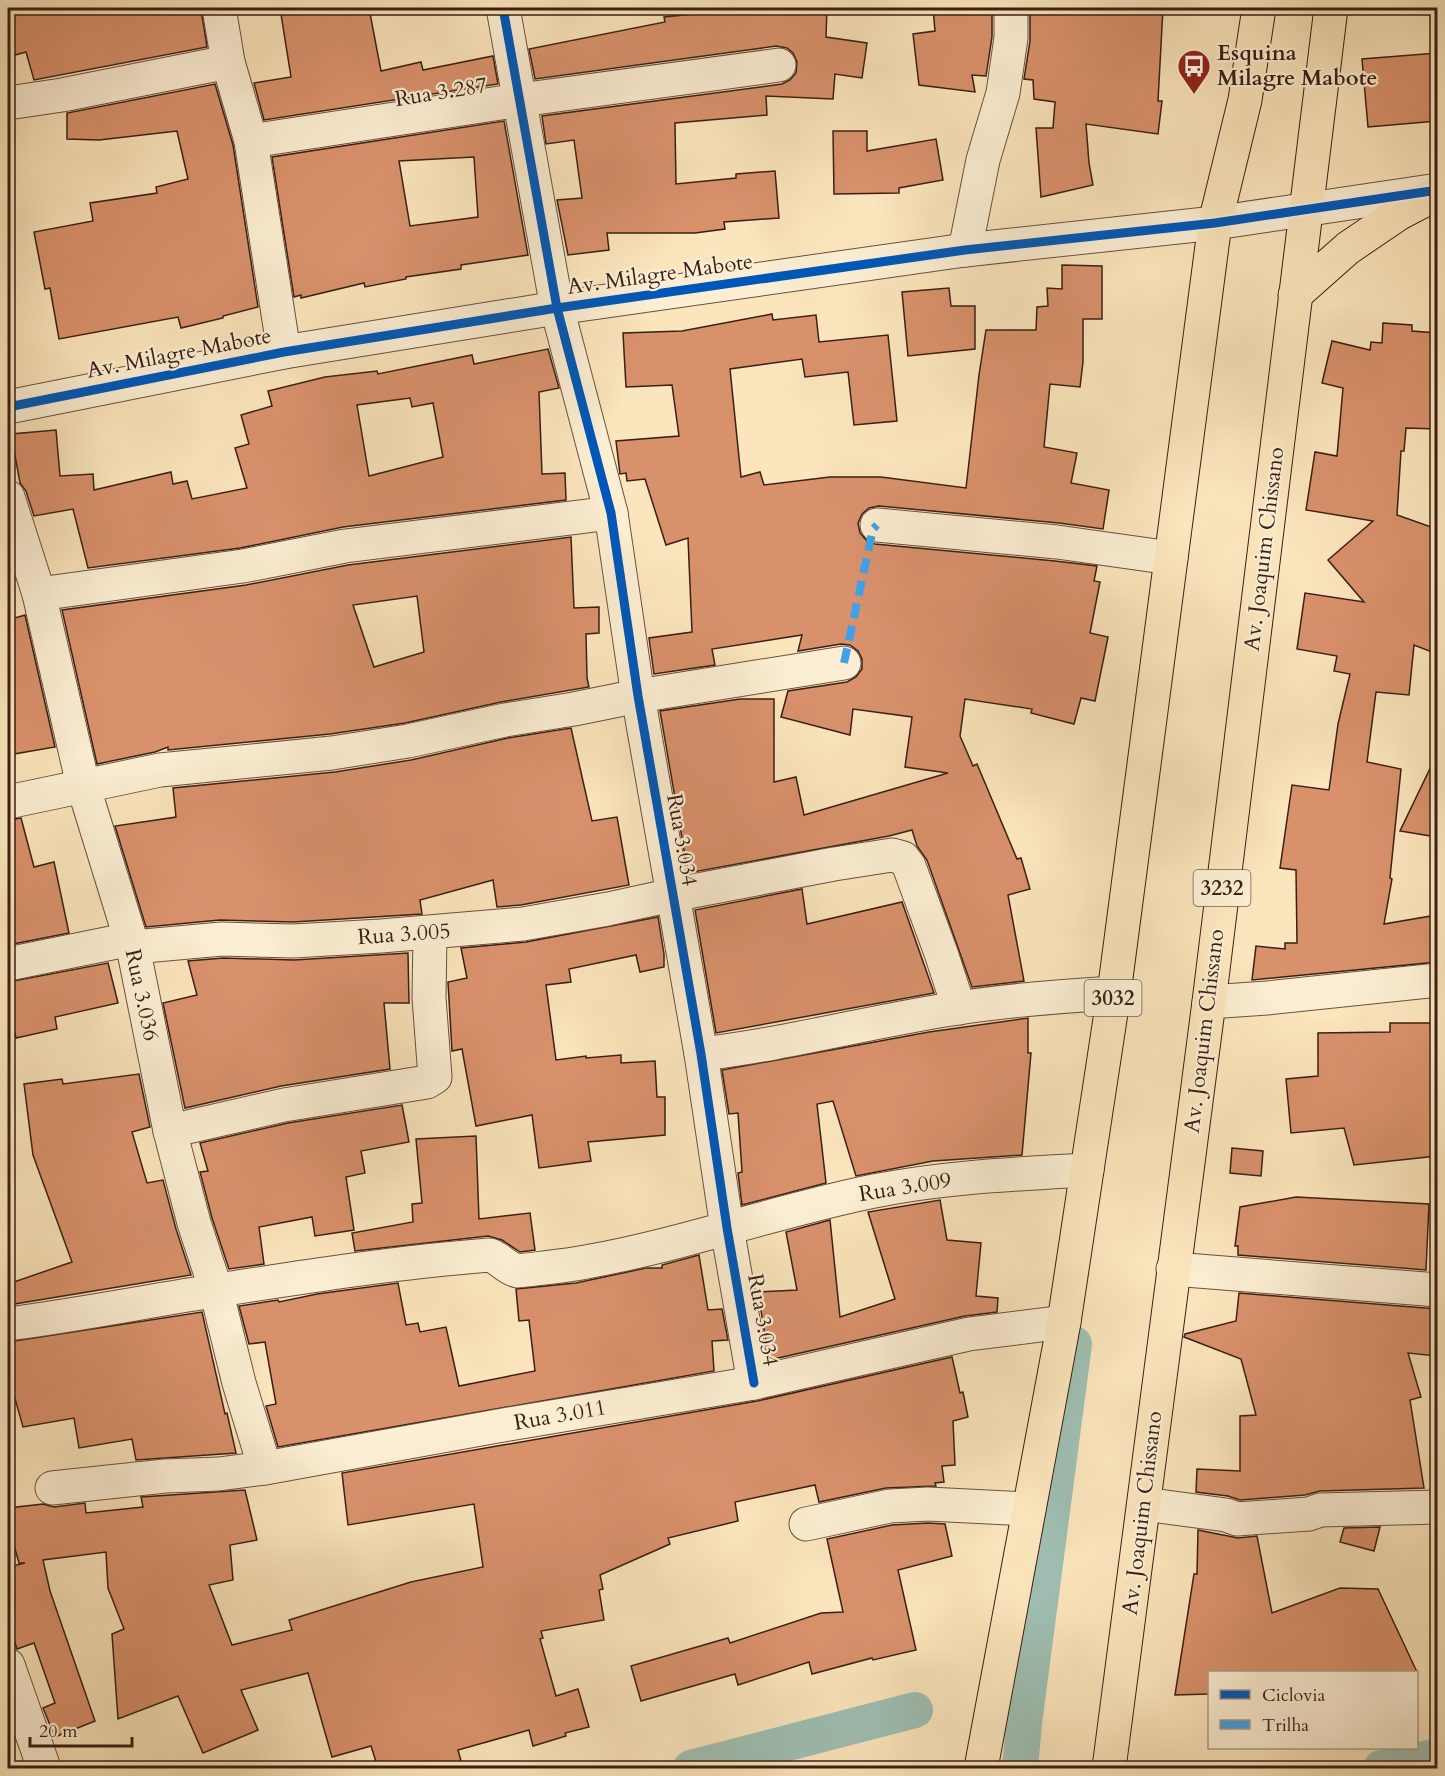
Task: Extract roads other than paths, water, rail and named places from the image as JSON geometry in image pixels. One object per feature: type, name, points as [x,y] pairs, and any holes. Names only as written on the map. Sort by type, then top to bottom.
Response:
[{"type":"main road","points":[[1215,223],[1245,100],[1259,8]]},
{"type":"main road","name":"Av. Joaquim Chissano","points":[[1109,1768],[1209,1002],[1331,8]]},
{"type":"main road","points":[[1294,295],[1348,248],[1437,191]]},
{"type":"main road","name":"3032","points":[[981,1768],[1064,1322],[1114,993],[1215,223]]},
{"type":"street","points":[[219,8],[228,62],[251,141],[284,352]]},
{"type":"street","name":"Rua 3.034","points":[[503,8],[556,308],[611,513],[638,696],[701,1054],[727,1228],[754,1383]]},
{"type":"street","points":[[965,250],[983,160],[1003,93],[1011,38],[1011,8]]},
{"type":"street","points":[[8,103],[62,95],[228,62]]},
{"type":"street","name":"Rua 3.287","points":[[251,141],[520,100],[780,65]]},
{"type":"street","name":"Av. Milagre Mabote","points":[[8,407],[284,352],[556,308],[965,250],[1215,223],[1437,191]]},
{"type":"street","name":"Rua 3.036","points":[[8,497],[39,594],[83,785],[132,943],[170,1131],[194,1223],[216,1290],[265,1468]]},
{"type":"street","points":[[39,594],[243,566],[345,546],[611,513]]},
{"type":"street","points":[[877,525],[1057,542],[1172,558]]},
{"type":"street","points":[[8,802],[160,770],[332,753],[397,743],[505,720],[638,696],[844,663]]},
{"type":"street","name":"Rua 3.005","points":[[8,964],[132,943],[222,939],[293,941],[430,933],[523,924],[834,864],[892,855],[903,858],[909,866],[959,1008]]},
{"type":"street","points":[[170,1131],[284,1105],[427,1082],[435,1077],[429,998],[430,933]]},
{"type":"street","points":[[1209,1002],[1437,980]]},
{"type":"street","points":[[701,1054],[746,1049],[959,1008],[1052,997],[1114,993]]},
{"type":"street","name":"Rua 3.009","points":[[216,1290],[421,1261],[490,1255],[511,1270],[518,1271],[591,1261],[727,1228],[804,1206],[877,1190],[962,1177],[1087,1170]]},
{"type":"street","points":[[1173,1269],[1437,1290]]},
{"type":"street","points":[[8,1324],[77,1315],[216,1290]]},
{"type":"street","name":"Rua 3.011","points":[[52,1488],[265,1468],[754,1383],[969,1334],[1064,1322]]},
{"type":"street","points":[[806,1524],[890,1506],[928,1504],[1029,1509]]},
{"type":"street","points":[[1144,1504],[1226,1515],[1237,1519],[1309,1514],[1320,1510],[1437,1507]]},
{"type":"street","points":[[8,1665],[44,1768]]},
{"type":"waterway","points":[[1020,1768],[1074,1344]]},
{"type":"waterway","points":[[691,1768],[915,1710]]},
{"type":"waterway","points":[[1381,1768],[1438,1756]]},
{"type":"place","name":"Esquina Milagre Mabote","points":[[1194,95]]}]
